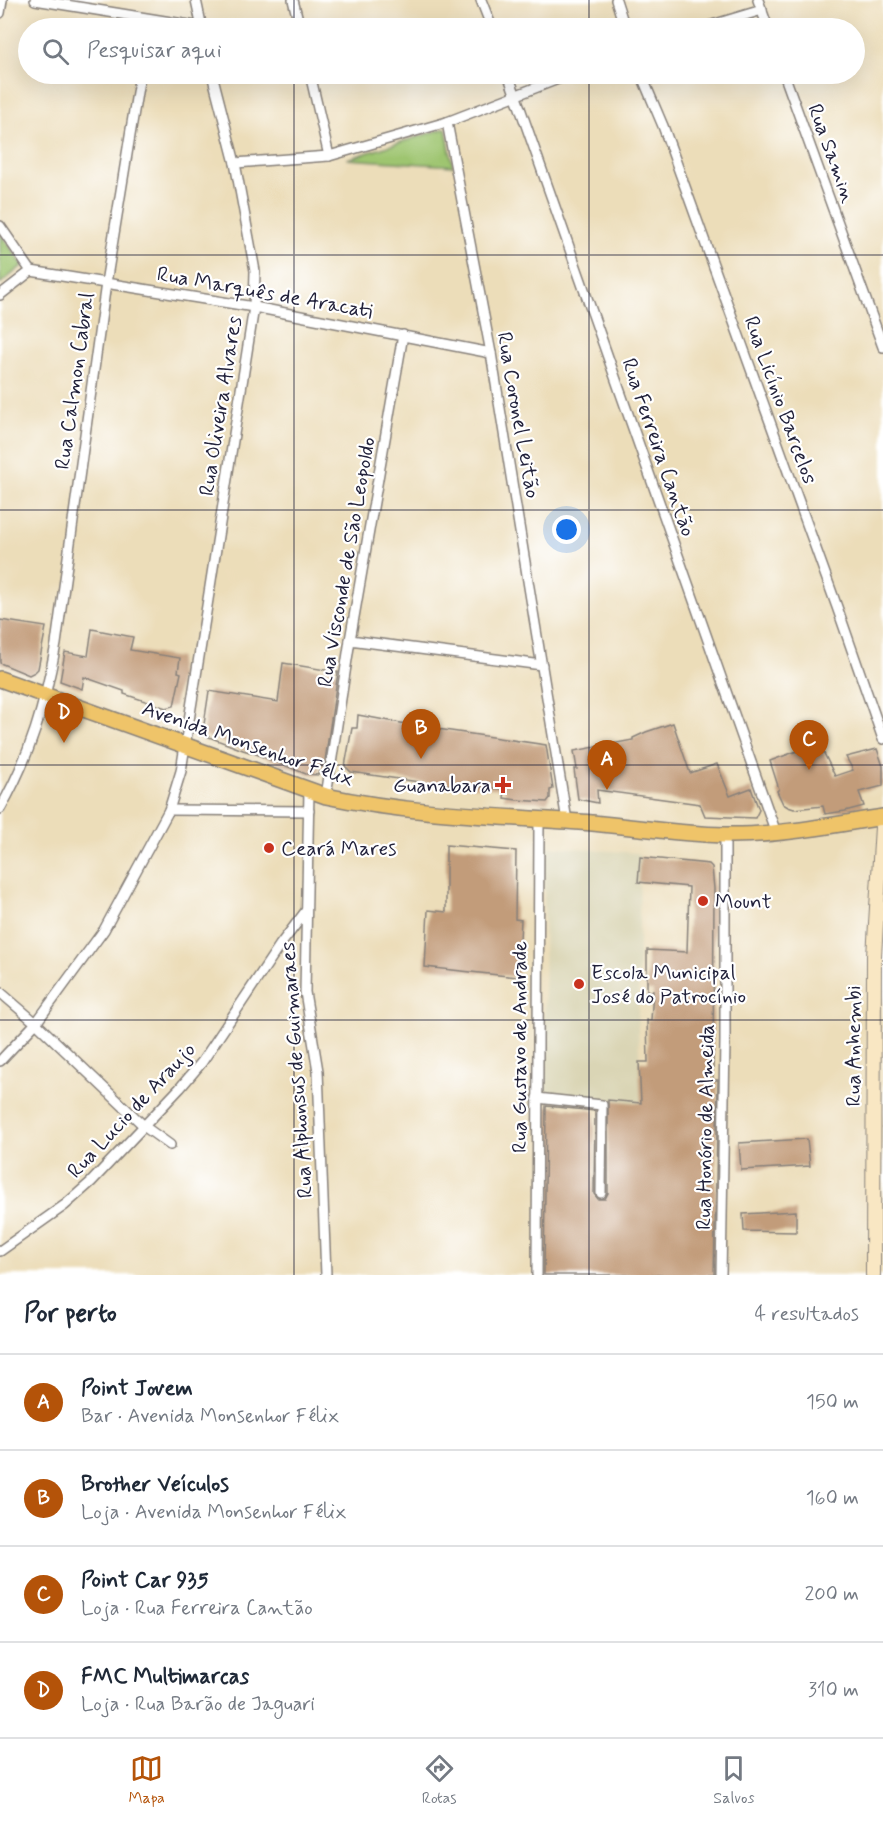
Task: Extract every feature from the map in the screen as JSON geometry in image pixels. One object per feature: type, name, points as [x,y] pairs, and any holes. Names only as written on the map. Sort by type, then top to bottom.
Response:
[{"type":"main road","name":"Avenida Monsenhor Félix","points":[[0,679],[326,796],[403,809],[567,820],[725,835],[776,833],[882,817]]},
{"type":"street","points":[[0,13],[2,0]]},
{"type":"street","points":[[35,0],[120,18]]},
{"type":"street","points":[[195,0],[200,18]]},
{"type":"street","points":[[293,0],[298,18]]},
{"type":"street","points":[[481,0],[488,18]]},
{"type":"street","points":[[616,0],[622,18]]},
{"type":"street","points":[[758,0],[765,18]]},
{"type":"street","points":[[735,18],[762,10]]},
{"type":"street","name":"Rua Calmon Cabral","points":[[0,809],[28,753],[46,695],[56,644],[106,283],[138,84]]},
{"type":"street","name":"Rua Oliveira Alvares","points":[[0,1061],[36,1023],[104,930],[169,810],[181,771],[254,307],[255,271],[235,163],[215,84]]},
{"type":"street","points":[[312,84],[329,156]]},
{"type":"street","name":"Rua Ferreira Cantão","points":[[512,84],[776,833]]},
{"type":"street","points":[[235,163],[329,156],[447,122],[546,84]]},
{"type":"street","name":"Rua Licínio Barcelos","points":[[645,84],[663,126],[883,739]]},
{"type":"street","name":"Rua Samin","points":[[788,84],[883,347]]},
{"type":"street","name":"Rua Coronel Leitão","points":[[447,122],[491,353],[567,820]]},
{"type":"street","points":[[0,226],[31,271],[0,294]]},
{"type":"street","name":"Rua Marquês de Aracati","points":[[31,271],[254,307],[491,353]]},
{"type":"street","name":"Rua Visconde de São Leopoldo","points":[[326,796],[350,640],[403,335]]},
{"type":"street","points":[[350,640],[542,665]]},
{"type":"street","name":"Rua Alphonsus de Guimaraes","points":[[309,790],[305,992],[318,1071],[326,1275]]},
{"type":"street","points":[[169,810],[309,811]]},
{"type":"street","name":"Rua Anhembi","points":[[873,1275],[878,1106],[874,956],[882,817]]},
{"type":"street","name":"Rua Gustavo de Andrade","points":[[537,1275],[539,819]]},
{"type":"street","name":"Rua Honório de Almeida","points":[[721,1275],[725,1041],[725,835]]},
{"type":"street","name":"Rua Lucio de Araujo","points":[[0,1251],[74,1197],[145,1127],[202,1062],[280,945],[306,911]]},
{"type":"street","points":[[0,992],[36,1023],[145,1127],[170,1145]]},
{"type":"street","points":[[537,1098],[602,1105],[602,1193]]},
{"type":"shaded area","points":[[544,846],[637,853],[640,857],[638,1029],[641,1103],[545,1095]]},
{"type":"green space","points":[[446,128],[453,166],[347,159]]},
{"type":"green space","points":[[0,233],[23,265],[0,284]]},
{"type":"building","points":[[0,620],[46,627],[38,669],[35,672],[29,675],[0,663]]},
{"type":"building","points":[[92,629],[133,637],[130,650],[180,658],[178,672],[181,673],[174,706],[166,708],[84,677],[82,689],[60,681],[65,652],[88,656]]},
{"type":"building","points":[[283,663],[338,672],[324,767],[320,766],[318,775],[306,774],[206,736],[203,731],[209,691],[278,702]]},
{"type":"building","points":[[358,715],[546,745],[553,789],[550,790],[550,798],[547,802],[517,800],[504,798],[505,789],[426,783],[351,772],[345,766],[352,728],[357,728]]},
{"type":"building","points":[[673,723],[690,773],[717,764],[730,796],[751,788],[759,810],[755,818],[705,816],[700,804],[597,790],[598,803],[578,799],[574,751],[633,740],[646,732]]},
{"type":"building","points":[[819,743],[835,776],[853,770],[846,757],[877,749],[883,766],[883,786],[859,792],[864,806],[825,814],[823,806],[794,809],[783,804],[777,791],[779,789],[770,761]]},
{"type":"building","points":[[446,845],[516,851],[515,919],[521,920],[518,977],[425,967],[428,910],[446,912]]},
{"type":"building","points":[[640,857],[709,864],[712,867],[714,889],[713,1080],[718,1080],[714,1275],[544,1275],[546,1106],[595,1111],[594,1194],[598,1199],[605,1199],[608,1193],[608,1100],[641,1103],[639,1062],[648,1062],[647,1020],[651,1020],[653,991],[647,991],[647,950],[687,952],[689,887],[638,882]]},
{"type":"building","points":[[807,1139],[810,1166],[741,1170],[739,1143]]},
{"type":"building","points":[[796,1211],[796,1232],[744,1231],[743,1214]]},
{"type":"place","name":"FMC Multimarcas","points":[[64,743]]},
{"type":"place","name":"Brother Veículos","points":[[421,759]]},
{"type":"place","name":"Point Car 935","points":[[809,770]]},
{"type":"place","name":"Guanabara","points":[[503,785]]},
{"type":"place","name":"Point Jovem","points":[[607,790]]},
{"type":"place","name":"Ceará Mares","points":[[269,848]]},
{"type":"place","name":"Mount","points":[[703,901]]},
{"type":"place","name":"Escola Municipal José do Patrocínio","points":[[579,984]]}]
